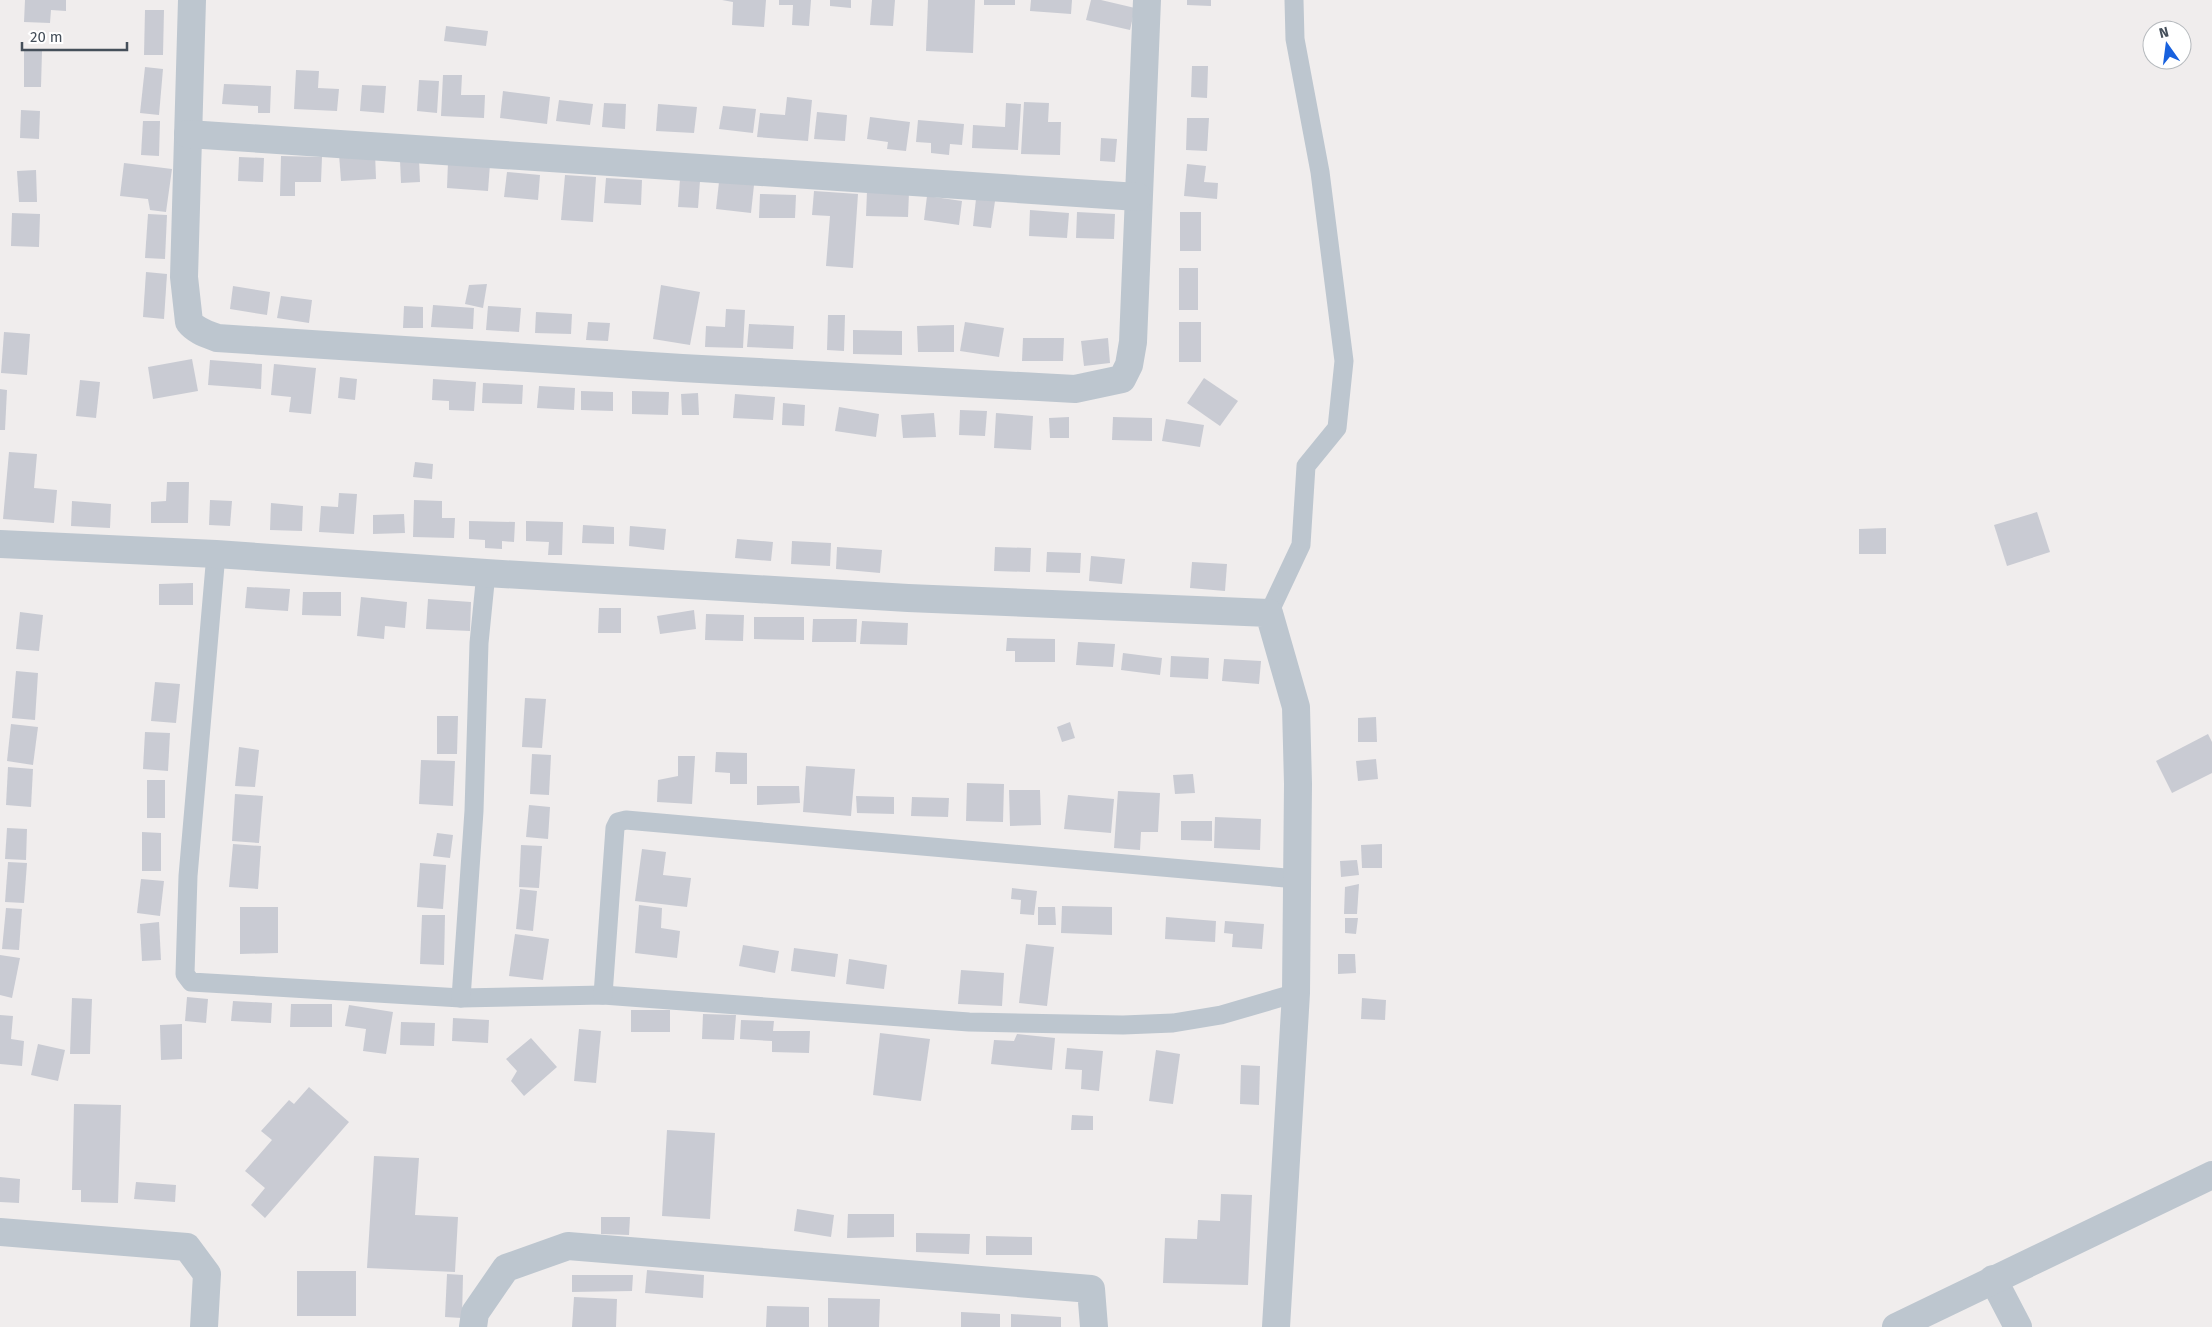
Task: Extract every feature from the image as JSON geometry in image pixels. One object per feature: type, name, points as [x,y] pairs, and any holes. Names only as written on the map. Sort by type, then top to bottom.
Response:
[{"type":"street","points":[[192,0],[184,277],[189,322],[193,328],[217,338],[682,368],[1076,389],[1122,379],[1129,365],[1134,342],[1138,196],[1147,0]]},
{"type":"street","points":[[188,134],[1138,196]]},
{"type":"street","points":[[0,544],[216,554],[486,574],[917,599],[1269,613],[1296,707],[1296,992],[1276,1327]]},
{"type":"street","points":[[1896,1327],[2212,1175]]},
{"type":"street","points":[[0,1232],[187,1247],[207,1274],[204,1327]]},
{"type":"street","points":[[473,1327],[475,1313],[506,1268],[568,1246],[1091,1289],[1094,1327]]},
{"type":"street","points":[[1993,1279],[2018,1327]]},
{"type":"lane","points":[[1269,613],[1301,545],[1306,466],[1337,428],[1344,361],[1320,172],[1294,39],[1294,0]]},
{"type":"lane","points":[[216,554],[188,876],[184,974],[187,980],[191,982],[461,998],[603,995],[969,1022],[1123,1025],[1173,1023],[1221,1016],[1296,992]]},
{"type":"lane","points":[[461,998],[474,811],[479,643],[486,574]]},
{"type":"lane","points":[[603,995],[615,828],[618,822],[626,820],[1297,879]]},
{"type":"building","points":[[25,0],[66,0],[66,11],[51,10],[50,23],[24,22]]},
{"type":"building","points":[[722,0],[766,0],[764,27],[732,25],[733,2]]},
{"type":"building","points":[[779,0],[811,0],[809,26],[792,25],[793,5],[779,5]]},
{"type":"building","points":[[830,0],[851,0],[851,8],[830,6]]},
{"type":"building","points":[[872,0],[895,0],[893,26],[870,25]]},
{"type":"building","points":[[928,0],[975,0],[973,53],[926,51]]},
{"type":"building","points":[[984,0],[1015,0],[1015,5],[984,5]]},
{"type":"building","points":[[1031,0],[1072,0],[1071,14],[1030,11]]},
{"type":"building","points":[[1091,0],[1101,0],[1135,8],[1130,30],[1086,20]]},
{"type":"building","points":[[1187,0],[1211,0],[1211,6],[1187,5]]},
{"type":"building","points":[[145,10],[164,10],[163,55],[144,55]]},
{"type":"building","points":[[446,26],[488,31],[486,46],[444,41]]},
{"type":"building","points":[[24,50],[42,51],[41,87],[24,87]]},
{"type":"building","points":[[1192,66],[1208,66],[1207,98],[1191,97]]},
{"type":"building","points":[[145,67],[163,69],[159,115],[140,113]]},
{"type":"building","points":[[296,70],[319,71],[318,88],[339,89],[337,111],[294,109]]},
{"type":"building","points":[[443,75],[462,75],[461,95],[485,95],[484,118],[441,116]]},
{"type":"building","points":[[419,80],[439,81],[437,113],[417,111]]},
{"type":"building","points":[[224,84],[271,86],[270,113],[258,113],[258,106],[222,104]]},
{"type":"building","points":[[362,85],[386,86],[384,113],[360,111]]},
{"type":"building","points":[[503,91],[550,97],[547,124],[500,118]]},
{"type":"building","points":[[787,97],[812,100],[808,141],[757,137],[760,113],[785,115]]},
{"type":"building","points":[[559,100],[593,104],[590,125],[556,121]]},
{"type":"building","points":[[1024,102],[1049,103],[1048,122],[1061,122],[1060,155],[1021,154]]},
{"type":"building","points":[[604,103],[626,104],[625,129],[602,127]]},
{"type":"building","points":[[1006,103],[1021,104],[1018,150],[972,148],[973,125],[1005,127]]},
{"type":"building","points":[[658,104],[697,107],[694,133],[656,131]]},
{"type":"building","points":[[723,106],[756,109],[753,133],[719,129]]},
{"type":"building","points":[[21,110],[40,111],[39,139],[20,138]]},
{"type":"building","points":[[817,112],[847,115],[845,141],[814,139]]},
{"type":"building","points":[[870,117],[910,122],[906,151],[887,149],[888,142],[867,139]]},
{"type":"building","points":[[1187,118],[1209,118],[1207,151],[1186,150]]},
{"type":"building","points":[[918,120],[964,124],[962,145],[950,144],[949,155],[931,153],[931,143],[916,142]]},
{"type":"building","points":[[143,121],[160,121],[159,156],[141,155]]},
{"type":"building","points":[[1101,138],[1117,139],[1115,162],[1100,161]]},
{"type":"building","points":[[375,153],[376,179],[341,181],[339,154]]},
{"type":"building","points":[[281,156],[322,157],[321,182],[295,182],[295,196],[280,196]]},
{"type":"building","points":[[239,157],[264,158],[263,182],[238,181]]},
{"type":"building","points":[[419,159],[420,182],[401,183],[400,160]]},
{"type":"building","points":[[448,162],[490,164],[488,191],[447,188]]},
{"type":"building","points":[[124,163],[172,169],[166,212],[150,210],[148,199],[120,196]]},
{"type":"building","points":[[1187,164],[1206,166],[1204,182],[1218,183],[1217,199],[1184,196]]},
{"type":"building","points":[[36,170],[37,202],[19,202],[17,171]]},
{"type":"building","points":[[507,172],[540,175],[538,200],[504,197]]},
{"type":"building","points":[[565,175],[596,177],[593,222],[561,220]]},
{"type":"building","points":[[606,178],[642,180],[641,205],[604,203]]},
{"type":"building","points":[[680,179],[700,181],[698,208],[678,207]]},
{"type":"building","points":[[719,182],[754,185],[751,213],[716,209]]},
{"type":"building","points":[[814,191],[858,194],[853,268],[826,266],[830,216],[812,215]]},
{"type":"building","points":[[867,191],[909,192],[908,217],[866,216]]},
{"type":"building","points":[[760,194],[796,195],[795,218],[759,218]]},
{"type":"building","points":[[927,196],[962,201],[959,225],[924,220]]},
{"type":"building","points":[[976,199],[995,201],[991,228],[973,226]]},
{"type":"building","points":[[1030,210],[1069,213],[1067,238],[1029,236]]},
{"type":"building","points":[[1077,212],[1115,214],[1114,239],[1076,238]]},
{"type":"building","points":[[1180,212],[1201,212],[1201,251],[1180,251]]},
{"type":"building","points":[[12,213],[40,214],[39,247],[11,246]]},
{"type":"building","points":[[148,214],[167,215],[165,259],[145,258]]},
{"type":"building","points":[[1179,268],[1198,268],[1198,310],[1179,310]]},
{"type":"building","points":[[146,272],[167,274],[164,319],[143,317]]},
{"type":"building","points":[[487,284],[483,308],[465,304],[469,285]]},
{"type":"building","points":[[661,285],[700,292],[690,345],[653,339]]},
{"type":"building","points":[[233,286],[270,292],[267,315],[230,309]]},
{"type":"building","points":[[281,296],[312,300],[309,323],[277,318]]},
{"type":"building","points":[[433,305],[474,308],[473,329],[431,327]]},
{"type":"building","points":[[404,306],[423,307],[423,328],[403,328]]},
{"type":"building","points":[[488,306],[521,308],[519,332],[486,330]]},
{"type":"building","points":[[726,309],[745,310],[743,348],[705,347],[706,326],[725,327]]},
{"type":"building","points":[[536,312],[572,314],[571,334],[535,333]]},
{"type":"building","points":[[828,315],[845,315],[844,351],[827,350]]},
{"type":"building","points":[[588,322],[610,323],[608,341],[586,340]]},
{"type":"building","points":[[965,322],[1004,328],[999,357],[960,351]]},
{"type":"building","points":[[1179,322],[1201,322],[1201,362],[1179,362]]},
{"type":"building","points":[[749,324],[794,326],[793,349],[747,347]]},
{"type":"building","points":[[954,325],[954,352],[918,352],[917,326]]},
{"type":"building","points":[[853,330],[902,331],[902,355],[853,354]]},
{"type":"building","points":[[4,332],[30,334],[27,375],[1,373]]},
{"type":"building","points":[[1023,338],[1064,338],[1063,361],[1022,361]]},
{"type":"building","points":[[1108,338],[1110,363],[1084,366],[1081,341]]},
{"type":"building","points":[[192,359],[198,391],[153,399],[148,367]]},
{"type":"building","points":[[210,360],[262,364],[261,389],[208,385]]},
{"type":"building","points":[[274,364],[316,368],[311,414],[289,412],[291,397],[271,395]]},
{"type":"building","points":[[340,377],[357,379],[355,400],[338,398]]},
{"type":"building","points":[[1204,378],[1238,401],[1220,426],[1187,403]]},
{"type":"building","points":[[433,379],[476,382],[474,411],[449,410],[449,401],[432,400]]},
{"type":"building","points":[[80,380],[100,382],[96,418],[76,416]]},
{"type":"building","points":[[483,383],[523,385],[522,404],[482,403]]},
{"type":"building","points":[[539,386],[575,388],[574,410],[537,408]]},
{"type":"building","points":[[0,389],[7,390],[5,430],[0,430]]},
{"type":"building","points":[[581,391],[613,392],[613,411],[581,410]]},
{"type":"building","points":[[632,391],[669,392],[668,415],[632,414]]},
{"type":"building","points":[[698,393],[699,415],[682,415],[681,394]]},
{"type":"building","points":[[735,394],[775,397],[773,420],[733,418]]},
{"type":"building","points":[[783,403],[805,405],[804,426],[782,425]]},
{"type":"building","points":[[839,407],[879,414],[876,437],[835,431]]},
{"type":"building","points":[[960,410],[987,411],[985,436],[959,435]]},
{"type":"building","points":[[934,413],[936,437],[903,438],[901,415]]},
{"type":"building","points":[[996,413],[1033,416],[1031,450],[994,448]]},
{"type":"building","points":[[1069,417],[1069,438],[1050,438],[1049,418]]},
{"type":"building","points":[[1113,417],[1152,418],[1152,441],[1112,440]]},
{"type":"building","points":[[1166,419],[1204,425],[1200,447],[1162,441]]},
{"type":"building","points":[[9,452],[37,454],[34,488],[57,490],[54,523],[3,519]]},
{"type":"building","points":[[415,462],[433,464],[432,479],[413,477]]},
{"type":"building","points":[[167,482],[189,482],[188,523],[151,523],[151,502],[166,501]]},
{"type":"building","points":[[339,493],[357,494],[354,534],[319,532],[321,506],[338,507]]},
{"type":"building","points":[[210,500],[232,501],[230,526],[209,525]]},
{"type":"building","points":[[414,500],[442,501],[442,518],[455,518],[454,538],[413,537]]},
{"type":"building","points":[[72,501],[111,504],[110,528],[71,526]]},
{"type":"building","points":[[271,503],[303,506],[302,531],[270,530]]},
{"type":"building","points":[[2037,512],[2050,552],[2007,566],[1994,525]]},
{"type":"building","points":[[404,514],[405,533],[373,534],[373,515]]},
{"type":"building","points":[[469,521],[515,522],[514,542],[502,541],[502,549],[485,548],[485,540],[469,539]]},
{"type":"building","points":[[526,521],[563,522],[562,555],[548,555],[549,542],[526,541]]},
{"type":"building","points":[[583,525],[614,527],[614,544],[582,543]]},
{"type":"building","points":[[630,526],[666,529],[664,550],[629,546]]},
{"type":"building","points":[[1886,528],[1886,554],[1859,554],[1859,529]]},
{"type":"building","points":[[737,539],[773,542],[771,561],[735,558]]},
{"type":"building","points":[[792,541],[831,543],[830,566],[791,564]]},
{"type":"building","points":[[837,547],[882,550],[880,573],[836,569]]},
{"type":"building","points":[[995,547],[1031,548],[1030,572],[994,571]]},
{"type":"building","points":[[1047,552],[1081,553],[1080,573],[1046,572]]},
{"type":"building","points":[[1091,556],[1125,559],[1122,584],[1089,581]]},
{"type":"building","points":[[1192,562],[1227,564],[1225,591],[1190,588]]},
{"type":"building","points":[[193,583],[193,605],[159,605],[159,584]]},
{"type":"building","points":[[247,587],[290,589],[288,611],[245,608]]},
{"type":"building","points":[[303,592],[341,592],[341,616],[302,615]]},
{"type":"building","points":[[361,597],[407,602],[405,628],[385,626],[384,639],[357,636]]},
{"type":"building","points":[[428,599],[471,602],[470,631],[426,629]]},
{"type":"building","points":[[599,608],[621,608],[621,633],[598,633]]},
{"type":"building","points":[[694,610],[696,629],[660,634],[657,616]]},
{"type":"building","points":[[20,612],[43,615],[39,651],[16,649]]},
{"type":"building","points":[[706,614],[744,615],[743,641],[705,640]]},
{"type":"building","points":[[754,617],[804,617],[804,640],[754,639]]},
{"type":"building","points":[[813,619],[857,619],[856,642],[812,642]]},
{"type":"building","points":[[862,621],[908,623],[907,645],[860,644]]},
{"type":"building","points":[[1007,638],[1055,639],[1055,662],[1015,662],[1015,651],[1006,651]]},
{"type":"building","points":[[1078,642],[1115,644],[1113,667],[1076,665]]},
{"type":"building","points":[[1123,653],[1162,658],[1160,675],[1121,670]]},
{"type":"building","points":[[1171,656],[1209,658],[1208,679],[1170,677]]},
{"type":"building","points":[[1224,659],[1261,661],[1259,684],[1222,681]]},
{"type":"building","points":[[16,671],[38,673],[35,720],[12,718]]},
{"type":"building","points":[[155,682],[180,684],[176,723],[151,721]]},
{"type":"building","points":[[525,698],[546,699],[542,748],[522,747]]},
{"type":"building","points":[[437,716],[458,716],[457,754],[437,754]]},
{"type":"building","points":[[1376,717],[1377,742],[1358,742],[1358,718]]},
{"type":"building","points":[[1070,722],[1075,738],[1062,742],[1057,727]]},
{"type":"building","points":[[11,724],[38,727],[33,765],[7,761]]},
{"type":"building","points":[[145,732],[170,733],[168,771],[143,769]]},
{"type":"building","points":[[2208,734],[2212,742],[2212,773],[2172,793],[2156,761]]},
{"type":"building","points":[[239,747],[259,750],[255,787],[235,786]]},
{"type":"building","points":[[716,752],[747,753],[747,784],[730,784],[730,773],[715,772]]},
{"type":"building","points":[[532,754],[551,755],[549,795],[530,794]]},
{"type":"building","points":[[678,756],[695,756],[692,804],[657,802],[658,780],[678,776]]},
{"type":"building","points":[[1376,759],[1378,779],[1358,781],[1356,761]]},
{"type":"building","points":[[421,760],[455,761],[453,806],[419,804]]},
{"type":"building","points":[[806,766],[855,769],[851,816],[803,812]]},
{"type":"building","points":[[8,767],[33,769],[31,807],[6,805]]},
{"type":"building","points":[[1193,774],[1195,793],[1175,794],[1173,775]]},
{"type":"building","points":[[147,780],[165,780],[165,818],[147,818]]},
{"type":"building","points":[[967,783],[1004,784],[1003,822],[966,821]]},
{"type":"building","points":[[757,786],[799,786],[800,803],[757,805]]},
{"type":"building","points":[[1009,790],[1040,790],[1041,825],[1010,826]]},
{"type":"building","points":[[1118,791],[1160,793],[1158,832],[1141,832],[1140,850],[1114,848]]},
{"type":"building","points":[[235,794],[263,796],[259,843],[232,841]]},
{"type":"building","points":[[1068,795],[1114,799],[1111,833],[1064,829]]},
{"type":"building","points":[[856,796],[894,797],[894,814],[857,813]]},
{"type":"building","points":[[912,797],[949,798],[948,817],[911,816]]},
{"type":"building","points":[[529,805],[550,807],[548,839],[526,837]]},
{"type":"building","points":[[1215,817],[1261,819],[1260,850],[1214,848]]},
{"type":"building","points":[[1181,821],[1212,821],[1212,841],[1181,840]]},
{"type":"building","points":[[7,828],[27,829],[26,860],[5,859]]},
{"type":"building","points":[[142,832],[161,833],[161,871],[142,871]]},
{"type":"building","points":[[437,833],[453,835],[450,858],[433,856]]},
{"type":"building","points":[[233,844],[261,846],[258,889],[229,887]]},
{"type":"building","points":[[1382,844],[1382,868],[1362,868],[1361,845]]},
{"type":"building","points":[[521,845],[542,846],[539,888],[519,887]]},
{"type":"building","points":[[642,849],[666,852],[663,875],[691,878],[687,907],[635,901]]},
{"type":"building","points":[[1357,860],[1359,875],[1341,877],[1340,861]]},
{"type":"building","points":[[8,862],[27,863],[24,903],[5,902]]},
{"type":"building","points":[[420,863],[446,865],[443,909],[417,907]]},
{"type":"building","points":[[141,879],[164,881],[160,916],[137,913]]},
{"type":"building","points":[[1359,884],[1357,914],[1344,914],[1345,887]]},
{"type":"building","points":[[1012,888],[1037,891],[1034,915],[1020,914],[1021,900],[1011,899]]},
{"type":"building","points":[[520,889],[537,891],[533,931],[516,929]]},
{"type":"building","points":[[639,905],[662,908],[661,928],[680,931],[677,958],[635,953]]},
{"type":"building","points":[[1062,906],[1112,907],[1112,935],[1061,933]]},
{"type":"building","points":[[240,907],[278,907],[278,953],[240,954]]},
{"type":"building","points":[[1038,907],[1055,907],[1056,925],[1038,925]]},
{"type":"building","points":[[6,908],[22,909],[19,950],[2,949]]},
{"type":"building","points":[[422,915],[445,915],[444,965],[420,964]]},
{"type":"building","points":[[1166,917],[1216,921],[1215,942],[1165,939]]},
{"type":"building","points":[[1345,918],[1358,918],[1356,934],[1345,933]]},
{"type":"building","points":[[1225,921],[1264,924],[1262,949],[1232,947],[1233,934],[1224,933]]},
{"type":"building","points":[[159,922],[161,960],[142,961],[140,924]]},
{"type":"building","points":[[515,934],[549,939],[543,980],[509,976]]},
{"type":"building","points":[[1026,944],[1054,947],[1047,1006],[1019,1003]]},
{"type":"building","points":[[743,945],[779,951],[775,973],[739,966]]},
{"type":"building","points":[[794,948],[838,954],[835,977],[791,971]]},
{"type":"building","points":[[1338,954],[1355,954],[1356,973],[1338,974]]},
{"type":"building","points":[[0,955],[20,958],[12,998],[0,995]]},
{"type":"building","points":[[849,959],[887,965],[884,989],[846,984]]},
{"type":"building","points":[[961,970],[1004,973],[1002,1006],[958,1004]]},
{"type":"building","points":[[187,997],[208,999],[206,1023],[185,1021]]},
{"type":"building","points":[[72,998],[92,999],[90,1054],[70,1054]]},
{"type":"building","points":[[1362,998],[1386,1000],[1385,1020],[1361,1019]]},
{"type":"building","points":[[233,1001],[272,1003],[271,1023],[231,1021]]},
{"type":"building","points":[[291,1004],[332,1004],[332,1027],[290,1027]]},
{"type":"building","points":[[349,1005],[393,1012],[386,1054],[363,1051],[366,1029],[345,1026]]},
{"type":"building","points":[[631,1010],[670,1010],[670,1032],[631,1032]]},
{"type":"building","points":[[703,1014],[736,1015],[734,1040],[702,1039]]},
{"type":"building","points":[[0,1015],[13,1016],[11,1039],[24,1041],[22,1066],[0,1064]]},
{"type":"building","points":[[453,1018],[489,1020],[488,1043],[452,1041]]},
{"type":"building","points":[[741,1020],[774,1021],[773,1031],[810,1031],[809,1053],[772,1052],[772,1041],[740,1039]]},
{"type":"building","points":[[401,1022],[435,1023],[434,1046],[400,1045]]},
{"type":"building","points":[[182,1024],[182,1059],[161,1060],[160,1025]]},
{"type":"building","points":[[579,1029],[601,1031],[596,1083],[574,1081]]},
{"type":"building","points":[[880,1033],[930,1039],[921,1101],[873,1095]]},
{"type":"building","points":[[1017,1034],[1055,1038],[1052,1070],[991,1064],[994,1040],[1014,1041]]},
{"type":"building","points":[[531,1038],[557,1067],[524,1096],[511,1081],[517,1071],[506,1059]]},
{"type":"building","points":[[38,1044],[65,1050],[58,1081],[31,1075]]},
{"type":"building","points":[[1067,1048],[1103,1051],[1099,1091],[1081,1089],[1082,1070],[1065,1069]]},
{"type":"building","points":[[1156,1050],[1180,1054],[1173,1104],[1149,1101]]},
{"type":"building","points":[[1241,1065],[1260,1066],[1259,1105],[1240,1104]]},
{"type":"building","points":[[309,1087],[349,1122],[265,1218],[251,1205],[265,1188],[245,1171],[272,1140],[261,1131],[289,1100],[294,1104]]},
{"type":"building","points":[[74,1104],[121,1105],[118,1203],[81,1202],[81,1190],[72,1190]]},
{"type":"building","points":[[1072,1115],[1093,1116],[1093,1130],[1071,1130]]},
{"type":"building","points":[[667,1130],[715,1133],[710,1219],[662,1216]]},
{"type":"building","points":[[374,1156],[419,1158],[415,1215],[458,1217],[455,1272],[367,1268]]},
{"type":"building","points":[[0,1177],[20,1179],[19,1203],[0,1202]]},
{"type":"building","points":[[136,1182],[176,1185],[175,1202],[134,1199]]},
{"type":"building","points":[[1221,1194],[1252,1195],[1248,1285],[1163,1283],[1165,1238],[1197,1239],[1198,1220],[1220,1221]]},
{"type":"building","points":[[797,1209],[834,1215],[831,1237],[794,1231]]},
{"type":"building","points":[[848,1214],[894,1214],[894,1237],[847,1238]]},
{"type":"building","points":[[601,1217],[630,1217],[629,1235],[601,1234]]},
{"type":"building","points":[[916,1233],[970,1234],[969,1254],[916,1252]]},
{"type":"building","points":[[986,1236],[1032,1237],[1032,1255],[986,1255]]},
{"type":"building","points":[[647,1270],[704,1275],[703,1298],[645,1293]]},
{"type":"building","points":[[297,1271],[356,1271],[356,1316],[297,1316]]},
{"type":"building","points":[[447,1274],[463,1275],[462,1318],[445,1317]]},
{"type":"building","points":[[572,1275],[633,1275],[632,1291],[572,1292]]},
{"type":"building","points":[[574,1297],[617,1299],[616,1327],[572,1327]]},
{"type":"building","points":[[828,1298],[880,1299],[879,1327],[828,1327]]},
{"type":"building","points":[[767,1306],[809,1307],[809,1327],[766,1327]]},
{"type":"building","points":[[961,1312],[1000,1314],[1000,1327],[961,1327]]},
{"type":"building","points":[[1011,1314],[1061,1317],[1061,1327],[1011,1327]]}]
